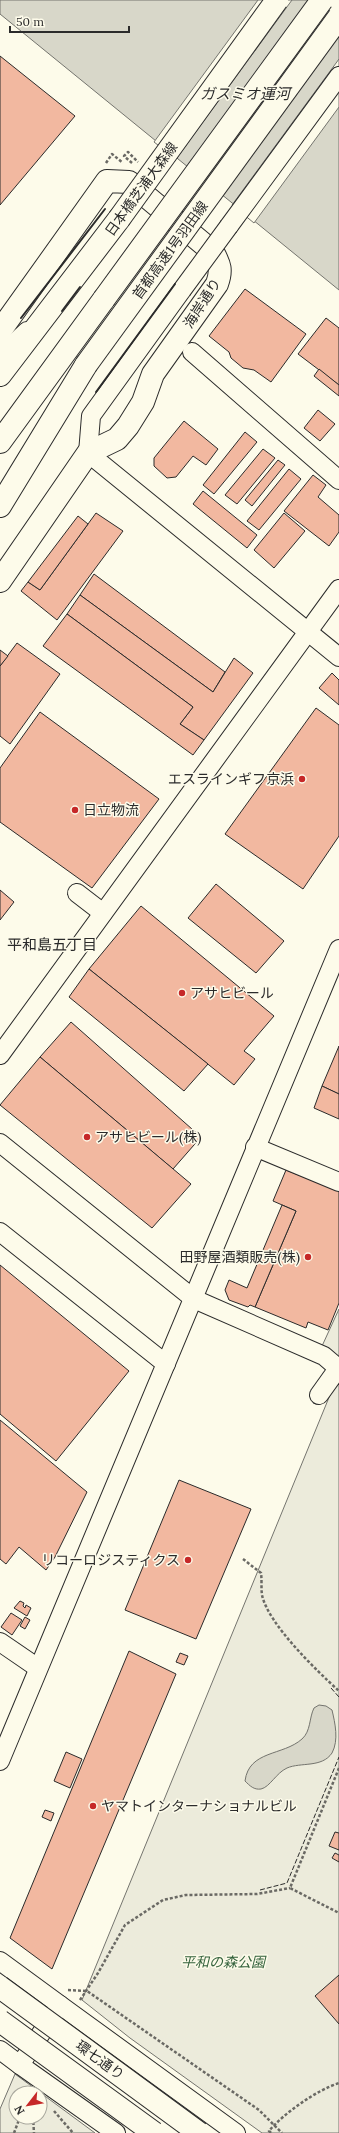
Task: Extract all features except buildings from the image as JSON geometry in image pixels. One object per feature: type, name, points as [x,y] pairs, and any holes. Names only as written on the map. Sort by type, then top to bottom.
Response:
[{"type":"main road","name":"日本橋芝浦大森線","points":[[0,375],[119,219],[277,0]]},
{"type":"main road","name":"首都高速1号羽田線","points":[[0,442],[322,0]]},
{"type":"main road","name":"首都高速1号羽田線","points":[[70,390],[86,365],[339,17]]},
{"type":"main road","name":"海岸通り","points":[[0,330],[107,181],[128,182],[214,252],[220,265],[221,273],[217,284],[153,374],[139,410],[117,438],[88,453],[0,581]]},
{"type":"main road","points":[[0,423],[49,374]]},
{"type":"main road","points":[[0,482],[70,390]]},
{"type":"main road","points":[[0,506],[70,390]]},
{"type":"main road","name":"環七通り","points":[[0,1987],[199,2133]]},
{"type":"main road","name":"環七通り","points":[[0,2021],[154,2133]]},
{"type":"street","points":[[339,76],[91,416],[88,453],[339,657]]},
{"type":"street","points":[[0,349],[12,345],[44,317]]},
{"type":"street","points":[[192,352],[339,480]]},
{"type":"street","points":[[0,1055],[339,589]]},
{"type":"street","points":[[77,893],[103,914]]},
{"type":"street","points":[[0,1761],[194,1299],[255,1146],[339,949]]},
{"type":"street","points":[[0,1142],[194,1299],[324,1356],[338,1368],[320,1394]]},
{"type":"street","points":[[255,1146],[339,1182]]},
{"type":"street","points":[[0,1232],[166,1364]]},
{"type":"street","points":[[0,1642],[38,1668]]},
{"type":"street","points":[[0,1961],[236,2133]]},
{"type":"street","points":[[20,2065],[60,2005]]},
{"type":"street","points":[[0,2050],[116,2133]]},
{"type":"path","points":[[132,164],[124,156],[128,152],[142,164]]},
{"type":"path","points":[[243,1559],[261,1573],[262,1596],[273,1618],[311,1665],[339,1692]]},
{"type":"path","points":[[290,1888],[339,1768]]},
{"type":"path","points":[[282,2133],[259,2110],[87,1990],[125,1924],[163,1900],[186,1895],[257,1894],[290,1888],[339,1914]]},
{"type":"path","points":[[270,2133],[269,2131],[274,2124],[326,2087],[339,2083]]},
{"type":"path","points":[[52,2109],[73,2133]]},
{"type":"green space","points":[[339,1309],[339,1367],[317,1357]]},
{"type":"green space","name":"平和の森公園","points":[[339,1373],[339,2133],[262,2133],[130,2038],[82,2000]]},
{"type":"green space","points":[[15,2074],[30,2085],[10,2085]]},
{"type":"green space","points":[[8,2090],[8,2125],[48,2125],[48,2098],[95,2133],[0,2133],[0,2109]]},
{"type":"water","name":"ガスミオ運河","points":[[0,0],[308,0],[339,26],[339,290],[0,14]]},
{"type":"water","points":[[319,1705],[326,1706],[332,1710],[335,1726],[336,1737],[334,1748],[328,1758],[317,1763],[287,1768],[267,1786],[261,1789],[254,1788],[245,1781],[248,1771],[253,1764],[268,1755],[294,1744],[305,1736],[312,1712],[314,1708]]},
{"type":"pier","points":[[258,0],[292,0],[176,159],[154,142]]},
{"type":"pier","points":[[339,59],[339,107],[254,223],[232,205]]},
{"type":"fence","points":[[331,1688],[339,1697]]},
{"type":"fence","points":[[260,1890],[287,1883],[339,1757]]},
{"type":"wall","points":[[21,318],[105,209]]},
{"type":"wall","points":[[96,392],[175,284]]},
{"type":"wall","points":[[62,311],[80,287]]},
{"type":"place","name":"エスラインギフ京浜","points":[[302,779]]},
{"type":"place","name":"日立物流","points":[[75,810]]},
{"type":"place","name":"アサヒビール","points":[[182,993]]},
{"type":"place","name":"アサヒビール(株)","points":[[87,1137]]},
{"type":"place","name":"田野屋酒類販売(株)","points":[[308,1257]]},
{"type":"place","name":"リコーロジスティクス","points":[[188,1560]]},
{"type":"place","name":"ヤマトインターナショナルビル","points":[[93,1806]]},
{"type":"district","name":"平和島五丁目","points":[[52,944]]}]
